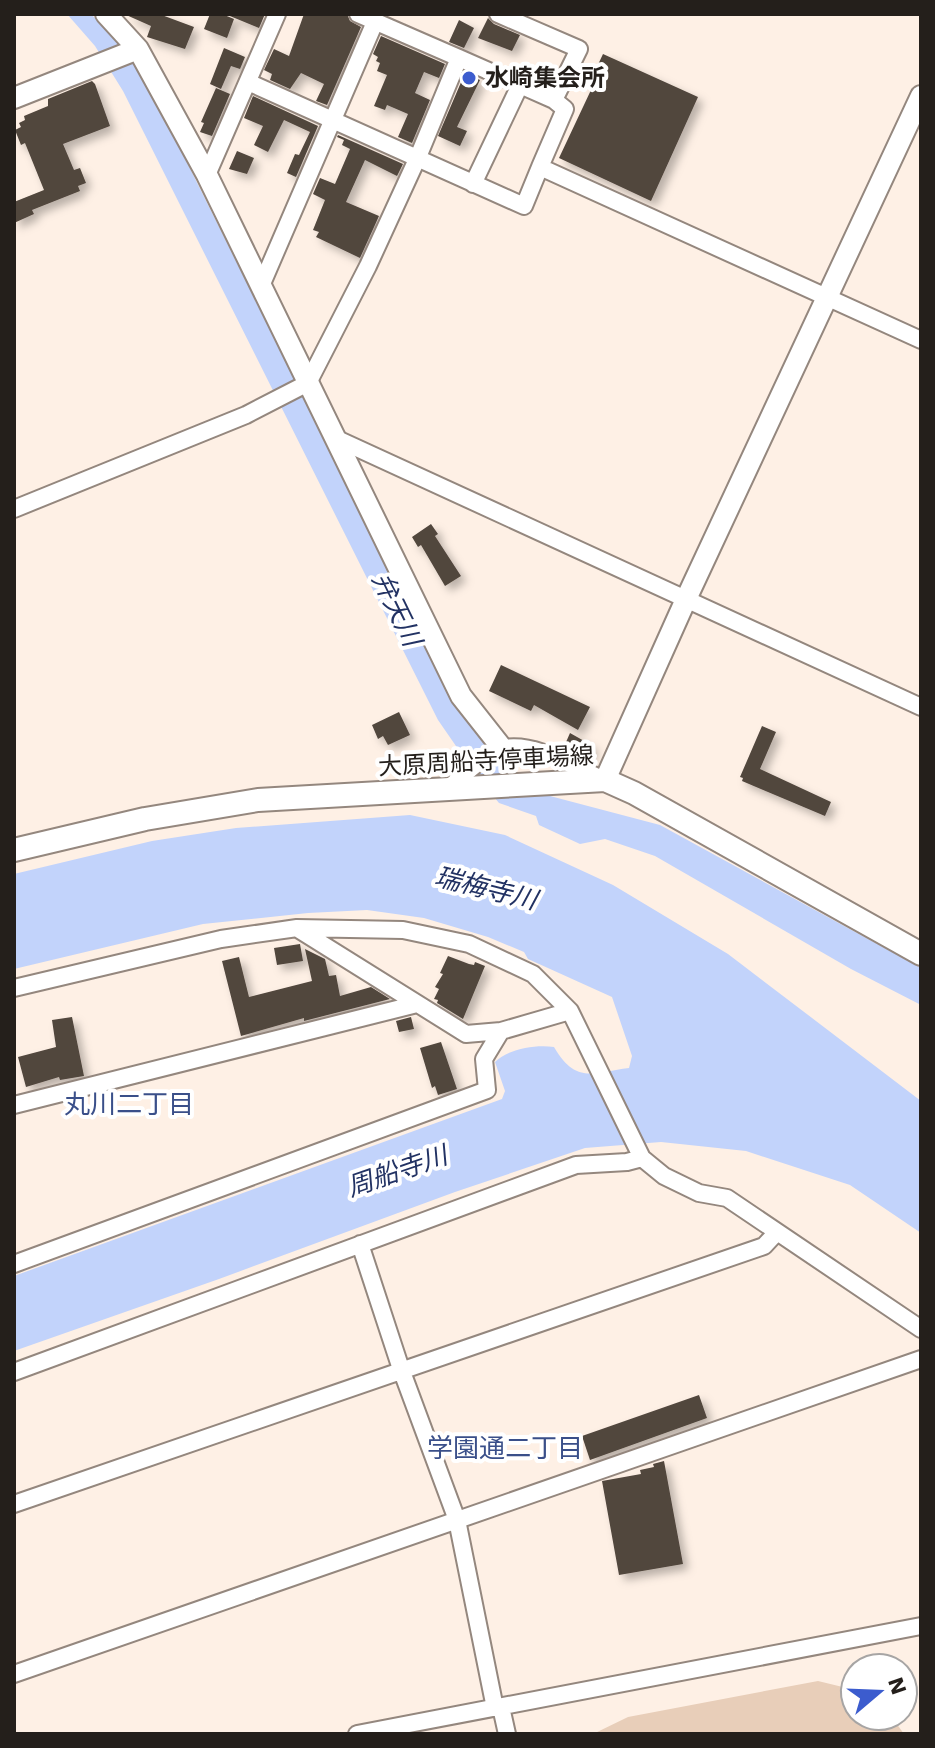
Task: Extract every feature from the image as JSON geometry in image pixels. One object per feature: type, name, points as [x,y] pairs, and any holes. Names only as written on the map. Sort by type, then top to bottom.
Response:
[{"type":"main road","name":"大原周船寺停車場線","points":[[14,850],[225,804],[449,788],[474,779],[605,780],[634,793],[921,954]]},
{"type":"street","points":[[106,14],[138,49],[207,175],[461,696],[502,748],[528,749],[605,780],[921,96]]},
{"type":"street","points":[[207,175],[277,14]]},
{"type":"street","points":[[248,82],[524,206],[565,109],[554,100],[358,14]]},
{"type":"street","points":[[498,14],[579,49],[554,100]]},
{"type":"street","points":[[261,286],[375,22]]},
{"type":"street","points":[[14,98],[138,49]]},
{"type":"street","points":[[14,509],[246,415],[308,383],[368,266],[459,58]]},
{"type":"street","points":[[473,184],[520,85]]},
{"type":"street","points":[[540,167],[921,340]]},
{"type":"street","points":[[335,438],[921,707]]},
{"type":"street","points":[[474,779],[502,748]]},
{"type":"street","points":[[297,928],[466,1034],[501,1031],[570,1011]]},
{"type":"street","points":[[14,988],[221,939],[297,928],[403,930],[469,944],[533,974],[570,1011],[642,1158],[664,1176],[699,1193],[727,1198],[921,1329]]},
{"type":"street","points":[[14,1105],[417,1004]]},
{"type":"street","points":[[14,1264],[487,1090],[484,1059],[501,1031]]},
{"type":"street","points":[[14,1372],[576,1165],[642,1158]]},
{"type":"street","points":[[14,1504],[764,1246],[777,1232]]},
{"type":"street","points":[[360,1244],[401,1369],[457,1520],[498,1707],[507,1734]]},
{"type":"street","points":[[14,1674],[921,1359]]},
{"type":"street","points":[[357,1734],[921,1626]]},
{"type":"shaded area","points":[[818,1681],[839,1686],[839,1732],[904,1734],[593,1734],[628,1717]]},
{"type":"water","name":"弁天川","points":[[67,14],[91,14],[137,62],[457,705],[499,760],[550,796],[660,825],[921,968],[921,1005],[851,969],[655,856],[605,839],[580,844],[539,825],[536,816],[499,803],[438,720],[123,91],[95,46]]},
{"type":"water","points":[[410,815],[505,835],[613,885],[728,954],[921,1101],[921,1233],[850,1185],[746,1151],[661,1142],[585,1148],[14,1351],[14,1276],[502,1099],[505,1091],[495,1062],[515,1051],[554,1047],[570,1067],[586,1073],[629,1068],[632,1056],[612,997],[528,959],[524,952],[488,937],[424,918],[367,910],[203,924],[14,969],[14,874],[152,841],[236,828]]},
{"type":"building","points":[[124,14],[159,14],[194,27],[185,49],[147,37],[151,26]]},
{"type":"building","points":[[210,14],[222,14],[234,19],[227,38],[204,29]]},
{"type":"building","points":[[225,14],[265,14],[259,28]]},
{"type":"building","points":[[304,14],[347,14],[350,21],[361,27],[327,105],[316,101],[324,84],[301,73],[290,89],[270,80],[272,74],[264,70],[274,49],[289,56]]},
{"type":"building","points":[[488,18],[494,24],[520,35],[512,51],[478,38]]},
{"type":"building","points":[[459,20],[474,28],[464,48],[449,42]]},
{"type":"building","points":[[381,36],[445,64],[439,78],[424,72],[415,93],[430,100],[412,143],[398,137],[408,114],[387,105],[385,110],[374,106],[387,75],[377,71],[380,63],[373,54]]},
{"type":"building","points":[[224,48],[245,57],[240,69],[231,66],[221,89],[210,84]]},
{"type":"building","points":[[603,54],[698,97],[651,201],[559,158],[591,90],[587,88]]},
{"type":"building","points":[[465,73],[480,80],[457,127],[467,131],[460,146],[438,136]]},
{"type":"building","points":[[92,81],[110,126],[63,144],[74,170],[80,168],[86,183],[78,186],[80,191],[32,210],[34,214],[14,223],[14,202],[44,190],[25,143],[21,145],[15,130],[21,127],[19,123],[25,120],[24,116],[48,106],[48,99]]},
{"type":"building","points":[[216,88],[230,94],[212,136],[200,132],[204,123],[201,122]]},
{"type":"building","points":[[253,96],[318,126],[296,177],[287,173],[310,132],[284,120],[268,152],[254,145],[263,126],[244,118]]},
{"type":"building","points":[[338,135],[403,164],[397,176],[365,160],[346,202],[379,216],[360,258],[316,237],[319,232],[313,230],[325,200],[313,194],[320,178],[335,184],[350,149],[342,145],[344,140]]},
{"type":"building","points":[[237,151],[254,158],[247,174],[229,169]]},
{"type":"building","points":[[431,524],[438,534],[435,536],[461,576],[445,586],[421,545],[418,547],[412,537]]},
{"type":"building","points":[[501,665],[590,707],[578,730],[534,705],[531,711],[489,691]]},
{"type":"building","points":[[399,712],[410,735],[388,745],[383,736],[378,739],[372,725]]},
{"type":"building","points":[[762,726],[776,732],[760,769],[831,802],[825,816],[742,781],[740,777]]},
{"type":"building","points":[[570,733],[593,746],[587,760],[563,749]]},
{"type":"building","points":[[300,944],[303,961],[277,965],[274,948]]},
{"type":"building","points":[[305,949],[325,959],[329,976],[336,975],[340,996],[371,987],[390,999],[241,1036],[222,961],[239,957],[249,997],[312,981]]},
{"type":"building","points":[[448,956],[485,966],[463,1019],[434,999],[439,989],[435,987]]},
{"type":"building","points":[[72,1017],[84,1076],[60,1080],[59,1077],[26,1087],[18,1057],[56,1047],[52,1020]]},
{"type":"building","points":[[411,1017],[414,1029],[399,1032],[396,1021]]},
{"type":"building","points":[[441,1042],[457,1089],[438,1095],[435,1086],[432,1088],[420,1048]]},
{"type":"building","points":[[699,1395],[707,1418],[590,1460],[582,1436]]},
{"type":"building","points":[[664,1461],[683,1564],[619,1575],[602,1481],[641,1474],[640,1470]]},
{"type":"place","name":"水崎集会所","points":[[469,78]]},
{"type":"district","name":"丸川二丁目","points":[[129,1104]]},
{"type":"district","name":"学園通二丁目","points":[[505,1448]]},
{"type":"water label","name":"瑞梅寺川","points":[[486,888]]},
{"type":"water label","name":"周船寺川","points":[[397,1171]]}]
